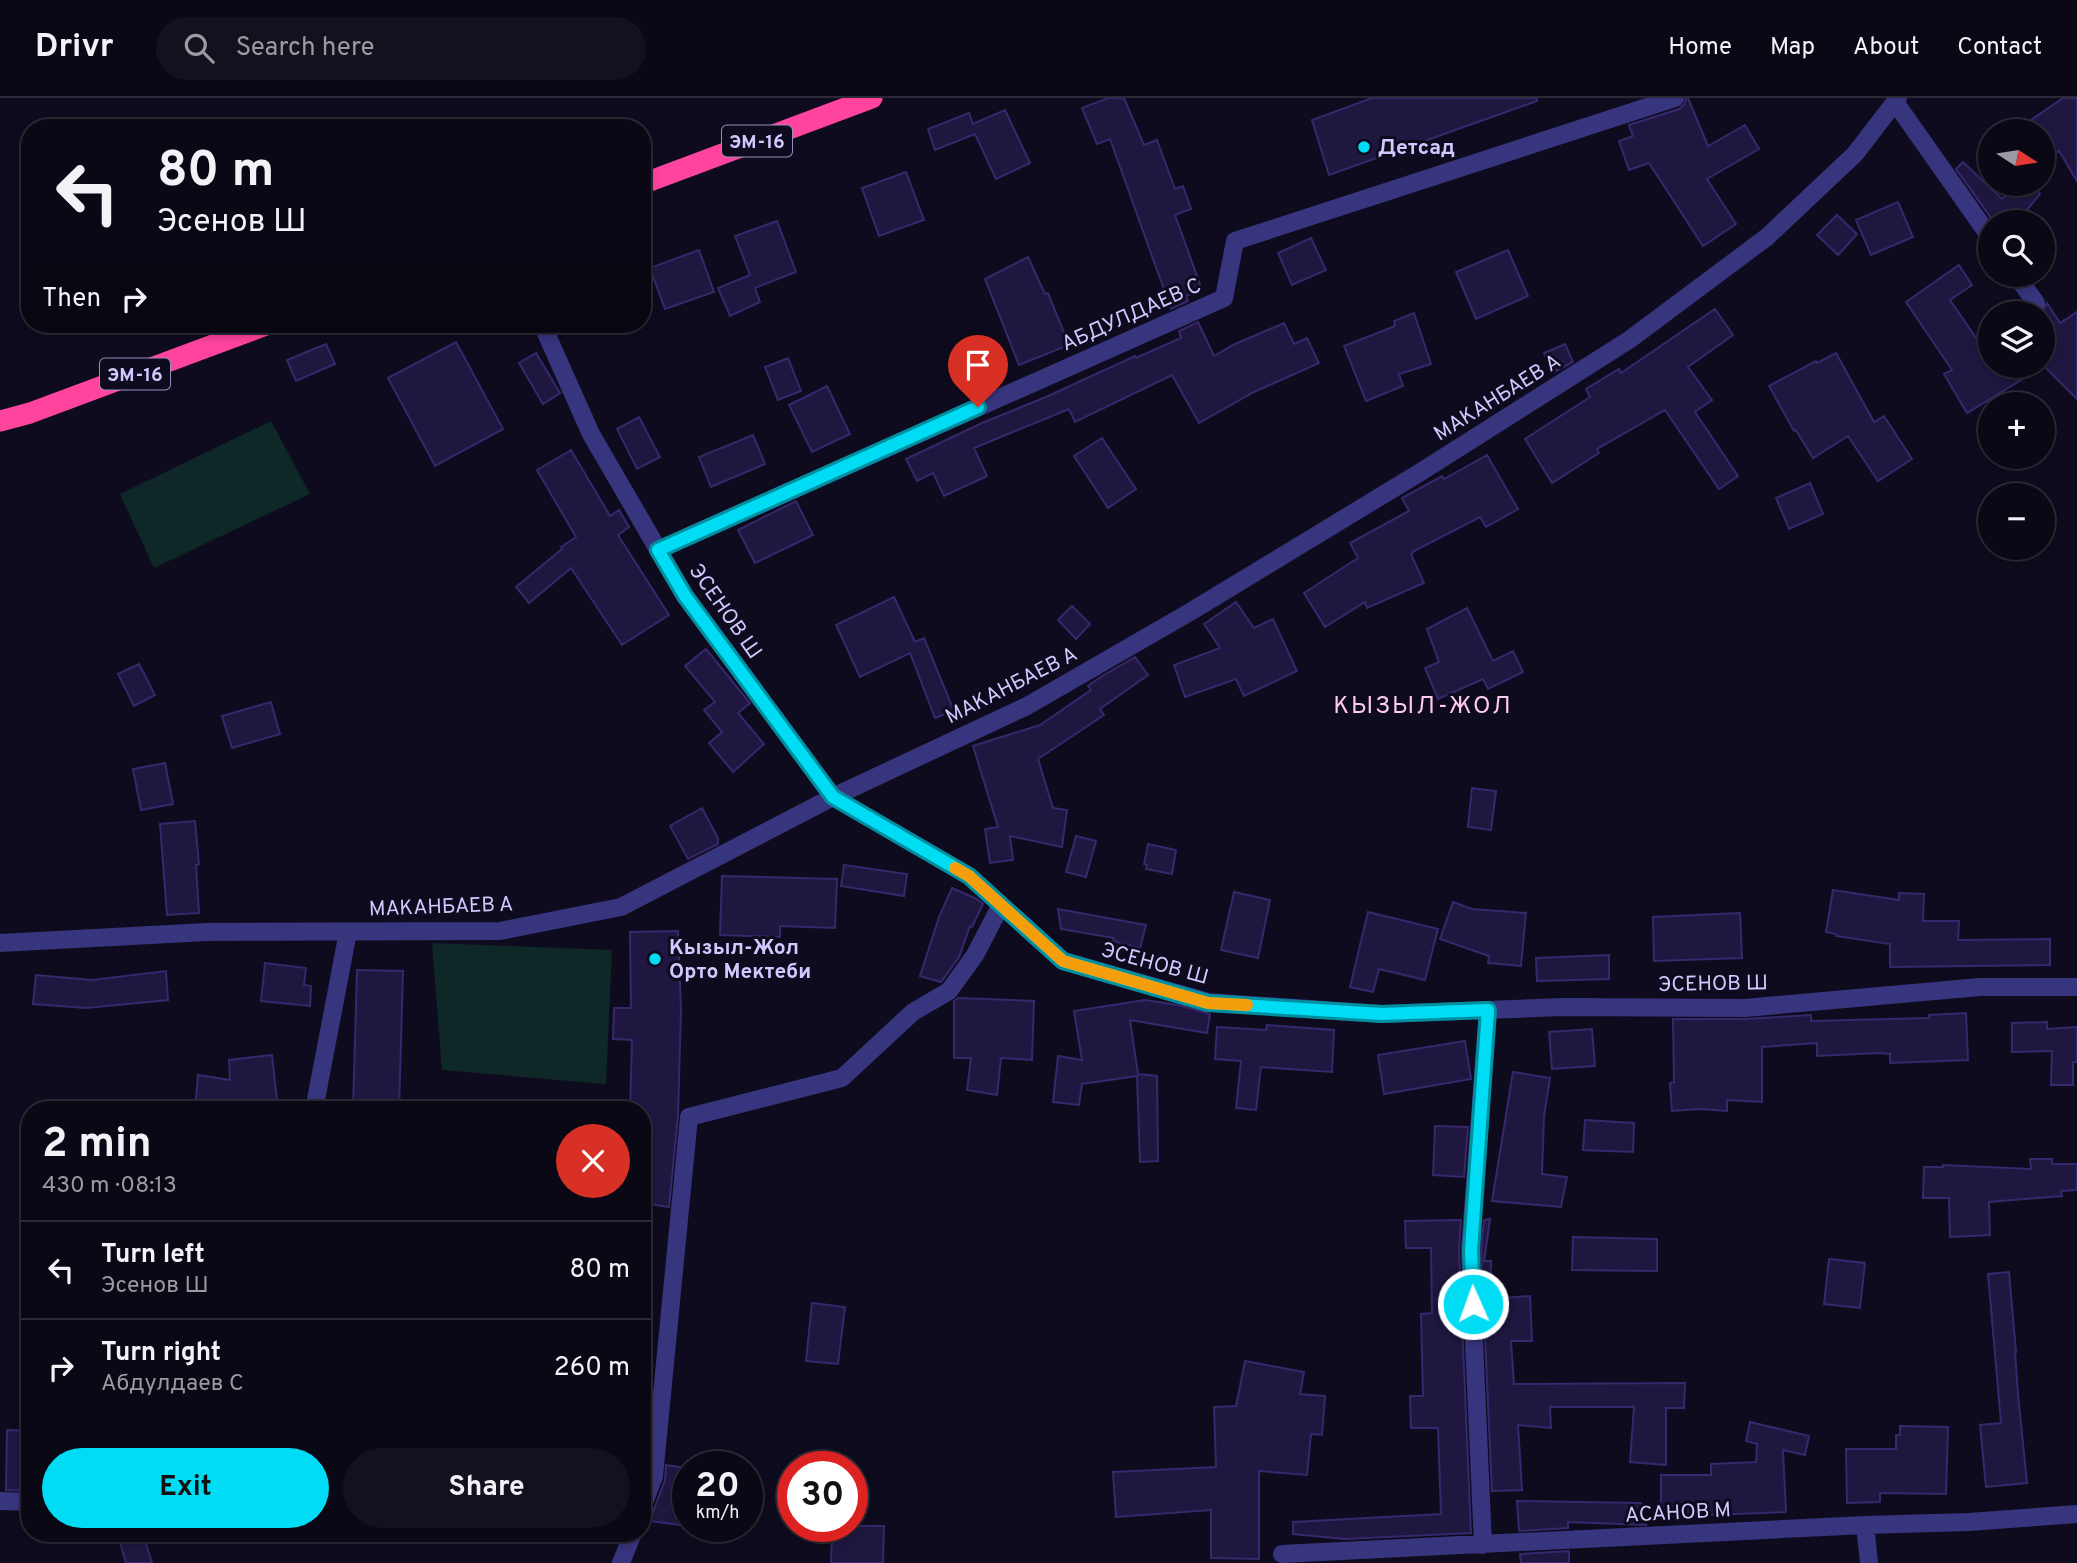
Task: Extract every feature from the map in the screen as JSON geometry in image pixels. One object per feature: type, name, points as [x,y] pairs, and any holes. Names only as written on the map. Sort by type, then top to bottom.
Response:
[{"type":"highway","name":"ЭМ-16","points":[[651,181],[872,98]]},
{"type":"highway","name":"ЭМ-16","points":[[0,421],[30,413],[245,333]]},
{"type":"street","name":"АБДУЛДАЕВ С","points":[[658,550],[1224,298],[1235,241],[1675,98]]},
{"type":"street","points":[[1897,100],[1978,219]]},
{"type":"street","name":"МАКАНБАЕВ А","points":[[0,943],[207,932],[500,931],[621,907],[833,797],[1027,706],[1190,612],[1419,473],[1629,340],[1767,237],[1855,154],[1897,100]]},
{"type":"street","name":"ЭСЕНОВ Ш","points":[[546,333],[591,434],[685,596],[833,797],[969,876],[1063,961],[1208,1003],[1382,1014],[1562,1007],[1745,1008],[1980,987],[2077,987]]},
{"type":"street","points":[[651,1484],[654,1476],[689,1117],[842,1078],[913,1012],[949,991],[975,955],[1001,905]]},
{"type":"street","points":[[316,1101],[348,932]]},
{"type":"street","points":[[1483,1545],[1471,1250],[1488,1010]]},
{"type":"street","points":[[0,1501],[21,1502]]},
{"type":"street","name":"АСАНОВ М","points":[[1282,1554],[1969,1522],[2077,1514]]},
{"type":"street","points":[[1865,1525],[1869,1563]]},
{"type":"street","points":[[621,1563],[629,1542]]},
{"type":"green space","points":[[271,421],[310,494],[154,568],[120,494]]},
{"type":"green space","points":[[432,943],[612,950],[606,1084],[442,1070]]},
{"type":"building","points":[[1108,98],[1124,98],[1144,145],[1157,140],[1175,189],[1183,186],[1191,209],[1175,215],[1202,290],[1186,296],[1188,301],[1171,309],[1110,139],[1097,144],[1082,108]]},
{"type":"building","name":"Детсад","points":[[1372,98],[1537,98],[1537,101],[1329,175],[1312,120]]},
{"type":"building","points":[[1686,98],[1708,146],[1745,125],[1759,149],[1707,179],[1736,224],[1703,246],[1649,163],[1629,170],[1619,141],[1633,136],[1629,125],[1679,109]]},
{"type":"building","points":[[2063,98],[2077,98],[2077,181],[2059,151],[2055,154],[2055,119],[2032,119]]},
{"type":"building","points":[[1005,110],[1030,163],[996,179],[975,134],[935,150],[928,129],[969,113],[973,124]]},
{"type":"building","points":[[1963,162],[1978,176],[1978,196],[1999,196],[2002,199],[2006,196],[2038,196],[2027,210],[1985,210],[1956,169]]},
{"type":"building","points":[[906,172],[924,220],[879,236],[862,188]]},
{"type":"building","points":[[1898,202],[1913,237],[1871,255],[1856,220]]},
{"type":"building","points":[[1837,215],[1857,234],[1838,255],[1817,235]]},
{"type":"building","points":[[777,221],[796,272],[755,288],[760,302],[730,316],[718,288],[750,275],[735,236]]},
{"type":"building","points":[[1311,238],[1326,270],[1292,285],[1278,253]]},
{"type":"building","points":[[699,250],[714,292],[665,309],[651,268]]},
{"type":"building","points":[[1508,250],[1528,296],[1476,319],[1456,272]]},
{"type":"building","points":[[1028,257],[1045,294],[1048,293],[1069,345],[1019,365],[985,279]]},
{"type":"building","points":[[1959,265],[1972,285],[1950,300],[1978,341],[1978,378],[2024,378],[2001,392],[1978,392],[1978,406],[1967,413],[1944,374],[1952,370],[1906,302]]},
{"type":"building","points":[[1715,309],[1733,335],[1688,367],[1712,400],[1695,412],[1738,476],[1719,489],[1665,410],[1597,449],[1599,453],[1552,483],[1525,439],[1590,397],[1586,389],[1619,369],[1621,373]]},
{"type":"building","points":[[2077,312],[2077,399],[2055,377],[2055,315],[2060,323]]},
{"type":"building","points":[[1414,313],[1431,364],[1399,374],[1403,386],[1366,401],[1344,346],[1395,326],[1394,321]]},
{"type":"building","points":[[1198,322],[1214,356],[1284,323],[1294,344],[1307,338],[1319,363],[1254,392],[1199,423],[1172,375],[1075,422],[1069,409],[974,448],[987,476],[944,496],[933,473],[917,481],[906,459],[982,423],[1181,338],[1179,331]]},
{"type":"building","points":[[456,342],[503,429],[435,466],[388,378]]},
{"type":"building","points":[[326,344],[335,364],[296,381],[287,360]]},
{"type":"building","points":[[1565,344],[1573,362],[1552,373],[1544,353]]},
{"type":"building","points":[[536,353],[560,393],[543,404],[519,363]]},
{"type":"building","points":[[1836,353],[1874,422],[1884,416],[1912,459],[1878,481],[1848,436],[1813,458],[1796,430],[1794,431],[1769,386]]},
{"type":"building","points":[[788,358],[801,391],[778,400],[765,367]]},
{"type":"building","points":[[827,386],[850,434],[812,452],[789,405]]},
{"type":"building","points":[[639,417],[660,457],[637,469],[617,429]]},
{"type":"building","points":[[753,435],[765,464],[711,487],[699,457]]},
{"type":"building","points":[[1102,438],[1136,489],[1108,508],[1074,456]]},
{"type":"building","points":[[571,450],[610,516],[619,510],[629,527],[618,535],[669,615],[622,645],[571,568],[529,603],[516,587],[576,537],[537,470]]},
{"type":"building","points":[[1487,455],[1518,509],[1486,527],[1480,517],[1414,551],[1411,554],[1424,583],[1367,608],[1365,602],[1325,627],[1304,593],[1358,558],[1350,543],[1409,511],[1402,498]]},
{"type":"building","points":[[1810,483],[1823,514],[1789,529],[1776,498]]},
{"type":"building","points":[[796,501],[813,535],[755,563],[738,530]]},
{"type":"building","points":[[894,597],[915,642],[924,638],[954,711],[935,718],[910,653],[860,677],[836,625]]},
{"type":"building","points":[[1236,602],[1254,628],[1273,619],[1297,671],[1244,696],[1236,679],[1185,697],[1174,665],[1220,648],[1204,624]]},
{"type":"building","points":[[1072,606],[1090,624],[1076,639],[1058,620]]},
{"type":"building","points":[[1467,608],[1493,661],[1513,651],[1523,672],[1488,689],[1483,679],[1438,699],[1425,668],[1439,662],[1427,629]]},
{"type":"building","points":[[706,649],[750,703],[738,713],[764,744],[733,772],[709,743],[722,732],[704,710],[715,702],[685,666]]},
{"type":"building","points":[[1135,657],[1148,675],[1100,709],[1104,715],[1038,759],[1053,808],[1067,810],[1062,847],[1010,836],[1013,860],[990,863],[985,829],[998,827],[973,746],[1040,725],[1091,690],[1088,686]]},
{"type":"building","points":[[139,664],[155,695],[134,706],[118,674]]},
{"type":"building","points":[[271,702],[280,734],[232,748],[222,716]]},
{"type":"building","points":[[165,763],[173,804],[141,810],[133,769]]},
{"type":"building","points":[[1472,788],[1496,791],[1491,830],[1468,827]]},
{"type":"building","points":[[702,808],[718,838],[718,844],[688,859],[670,826]]},
{"type":"building","points":[[195,821],[199,864],[196,865],[199,913],[167,915],[160,824]]},
{"type":"building","points":[[1076,836],[1096,841],[1086,877],[1066,872]]},
{"type":"building","points":[[1148,844],[1176,850],[1172,874],[1146,869],[1147,865],[1144,864]]},
{"type":"building","points":[[844,865],[907,874],[904,896],[841,886]]},
{"type":"building","points":[[722,876],[837,879],[835,928],[780,926],[780,937],[720,935]]},
{"type":"building","points":[[952,888],[983,904],[972,927],[970,926],[959,957],[941,982],[920,976],[939,917]]},
{"type":"building","points":[[1833,890],[1899,900],[1899,893],[1924,894],[1923,921],[1959,921],[1958,940],[2050,939],[2050,965],[1890,967],[1890,944],[1826,932]]},
{"type":"building","points":[[1234,892],[1270,900],[1258,958],[1221,950]]},
{"type":"building","points":[[1453,902],[1472,909],[1526,913],[1521,966],[1488,963],[1489,956],[1440,939]]},
{"type":"building","points":[[1058,909],[1146,925],[1140,948],[1113,941],[1114,938],[1061,929]]},
{"type":"building","points":[[1368,912],[1438,929],[1425,980],[1379,969],[1373,992],[1350,987]]},
{"type":"building","points":[[1740,913],[1742,958],[1654,961],[1653,917]]},
{"type":"building","points":[[678,931],[681,1010],[678,1115],[669,1207],[651,1204],[651,1101],[630,1101],[632,1040],[613,1039],[614,1008],[631,1008],[630,932]]},
{"type":"building","points":[[1609,955],[1609,979],[1537,981],[1536,958]]},
{"type":"building","points":[[265,963],[306,968],[304,985],[311,986],[310,1006],[261,1001]]},
{"type":"building","points":[[357,970],[403,971],[399,1101],[353,1101]]},
{"type":"building","points":[[166,971],[168,1000],[86,1008],[33,1004],[36,975],[92,980]]},
{"type":"building","points":[[958,998],[1034,1001],[1032,1060],[1001,1058],[997,1095],[967,1090],[971,1058],[954,1058],[954,1001]]},
{"type":"building","points":[[1145,1000],[1210,1014],[1207,1033],[1130,1020],[1138,1074],[1157,1076],[1158,1161],[1140,1162],[1137,1076],[1082,1084],[1079,1105],[1053,1102],[1058,1056],[1082,1060],[1074,1011]]},
{"type":"building","points":[[1966,1013],[1968,1060],[1890,1063],[1890,1054],[1817,1056],[1817,1043],[1762,1047],[1762,1102],[1727,1100],[1727,1111],[1672,1111],[1670,1083],[1674,1082],[1673,1019],[1811,1015],[1811,1021],[1929,1018],[1929,1015]]},
{"type":"building","points":[[2047,1022],[2047,1029],[2077,1027],[2077,1062],[2073,1062],[2073,1085],[2051,1085],[2052,1051],[2012,1052],[2012,1023]]},
{"type":"building","points":[[1267,1025],[1334,1030],[1332,1072],[1261,1067],[1256,1110],[1236,1108],[1241,1061],[1215,1059],[1217,1027],[1266,1030]]},
{"type":"building","points":[[1592,1029],[1595,1066],[1552,1069],[1549,1032]]},
{"type":"building","points":[[1465,1041],[1471,1079],[1384,1094],[1378,1055]]},
{"type":"building","points":[[272,1055],[277,1101],[196,1101],[198,1075],[230,1080],[229,1060]]},
{"type":"building","points":[[1513,1072],[1550,1078],[1544,1116],[1542,1174],[1567,1177],[1561,1207],[1492,1201]]},
{"type":"building","points":[[1585,1120],[1634,1123],[1633,1152],[1583,1150]]},
{"type":"building","points":[[1435,1126],[1468,1127],[1464,1177],[1433,1175]]},
{"type":"building","points":[[2030,1159],[2052,1159],[2052,1164],[2077,1164],[2077,1190],[2061,1191],[2062,1196],[1989,1202],[1990,1235],[1950,1237],[1949,1198],[1923,1198],[1924,1167],[1943,1165],[2031,1169]]},
{"type":"building","points":[[1490,1219],[1484,1261],[1491,1261],[1490,1299],[1530,1296],[1532,1341],[1511,1341],[1514,1384],[1685,1383],[1684,1408],[1666,1408],[1666,1465],[1630,1462],[1634,1407],[1550,1407],[1551,1428],[1518,1425],[1522,1490],[1492,1491],[1481,1250],[1484,1220]]},
{"type":"building","points":[[1461,1220],[1459,1250],[1471,1533],[1345,1539],[1293,1534],[1293,1522],[1441,1514],[1438,1428],[1411,1428],[1410,1396],[1423,1396],[1421,1314],[1432,1313],[1431,1248],[1406,1248],[1405,1221]]},
{"type":"building","points":[[1573,1237],[1657,1239],[1657,1271],[1572,1270]]},
{"type":"building","points":[[1829,1259],[1865,1263],[1860,1308],[1824,1304]]},
{"type":"building","points":[[2009,1272],[2027,1483],[1986,1487],[1980,1425],[2001,1423],[1988,1274]]},
{"type":"building","points":[[812,1303],[845,1307],[838,1364],[806,1361]]},
{"type":"building","points":[[1245,1361],[1304,1372],[1300,1394],[1325,1396],[1322,1435],[1311,1434],[1307,1475],[1259,1471],[1259,1559],[1211,1558],[1211,1510],[1116,1517],[1113,1472],[1216,1467],[1214,1407],[1236,1406]]},
{"type":"building","points":[[1750,1422],[1809,1436],[1805,1455],[1783,1450],[1786,1512],[1661,1517],[1661,1475],[1711,1475],[1711,1464],[1756,1462],[1757,1444],[1746,1441]]},
{"type":"building","points":[[1900,1426],[1948,1427],[1946,1494],[1880,1493],[1880,1502],[1847,1503],[1846,1449],[1896,1449],[1896,1435],[1900,1435]]},
{"type":"building","points":[[7,1430],[21,1431],[21,1491],[6,1490]]},
{"type":"building","points":[[666,1465],[672,1466],[672,1524],[651,1521],[665,1480]]},
{"type":"building","points":[[1517,1501],[1641,1503],[1646,1525],[1568,1522],[1568,1528],[1519,1531]]},
{"type":"building","points":[[868,1526],[884,1526],[883,1563],[831,1563],[832,1542],[868,1542]]},
{"type":"building","points":[[120,1542],[146,1542],[152,1563],[126,1563]]},
{"type":"building","points":[[1569,1551],[1569,1563],[1521,1563],[1520,1554]]},
{"type":"slow traffic","points":[[955,868],[969,876],[1063,961],[1208,1003],[1247,1005]]},
{"type":"place","name":"Детсад","points":[[1364,147]]},
{"type":"place","name":"Кызыл-Жол Орто Мектеби","points":[[655,959]]},
{"type":"district","name":"КЫЗЫЛ-ЖОЛ","points":[[1423,705]]},
{"type":"route","points":[[978,407],[658,550],[685,596],[833,797],[969,876],[1063,961],[1208,1003],[1382,1014],[1488,1010],[1471,1250],[1473,1304]]}]
